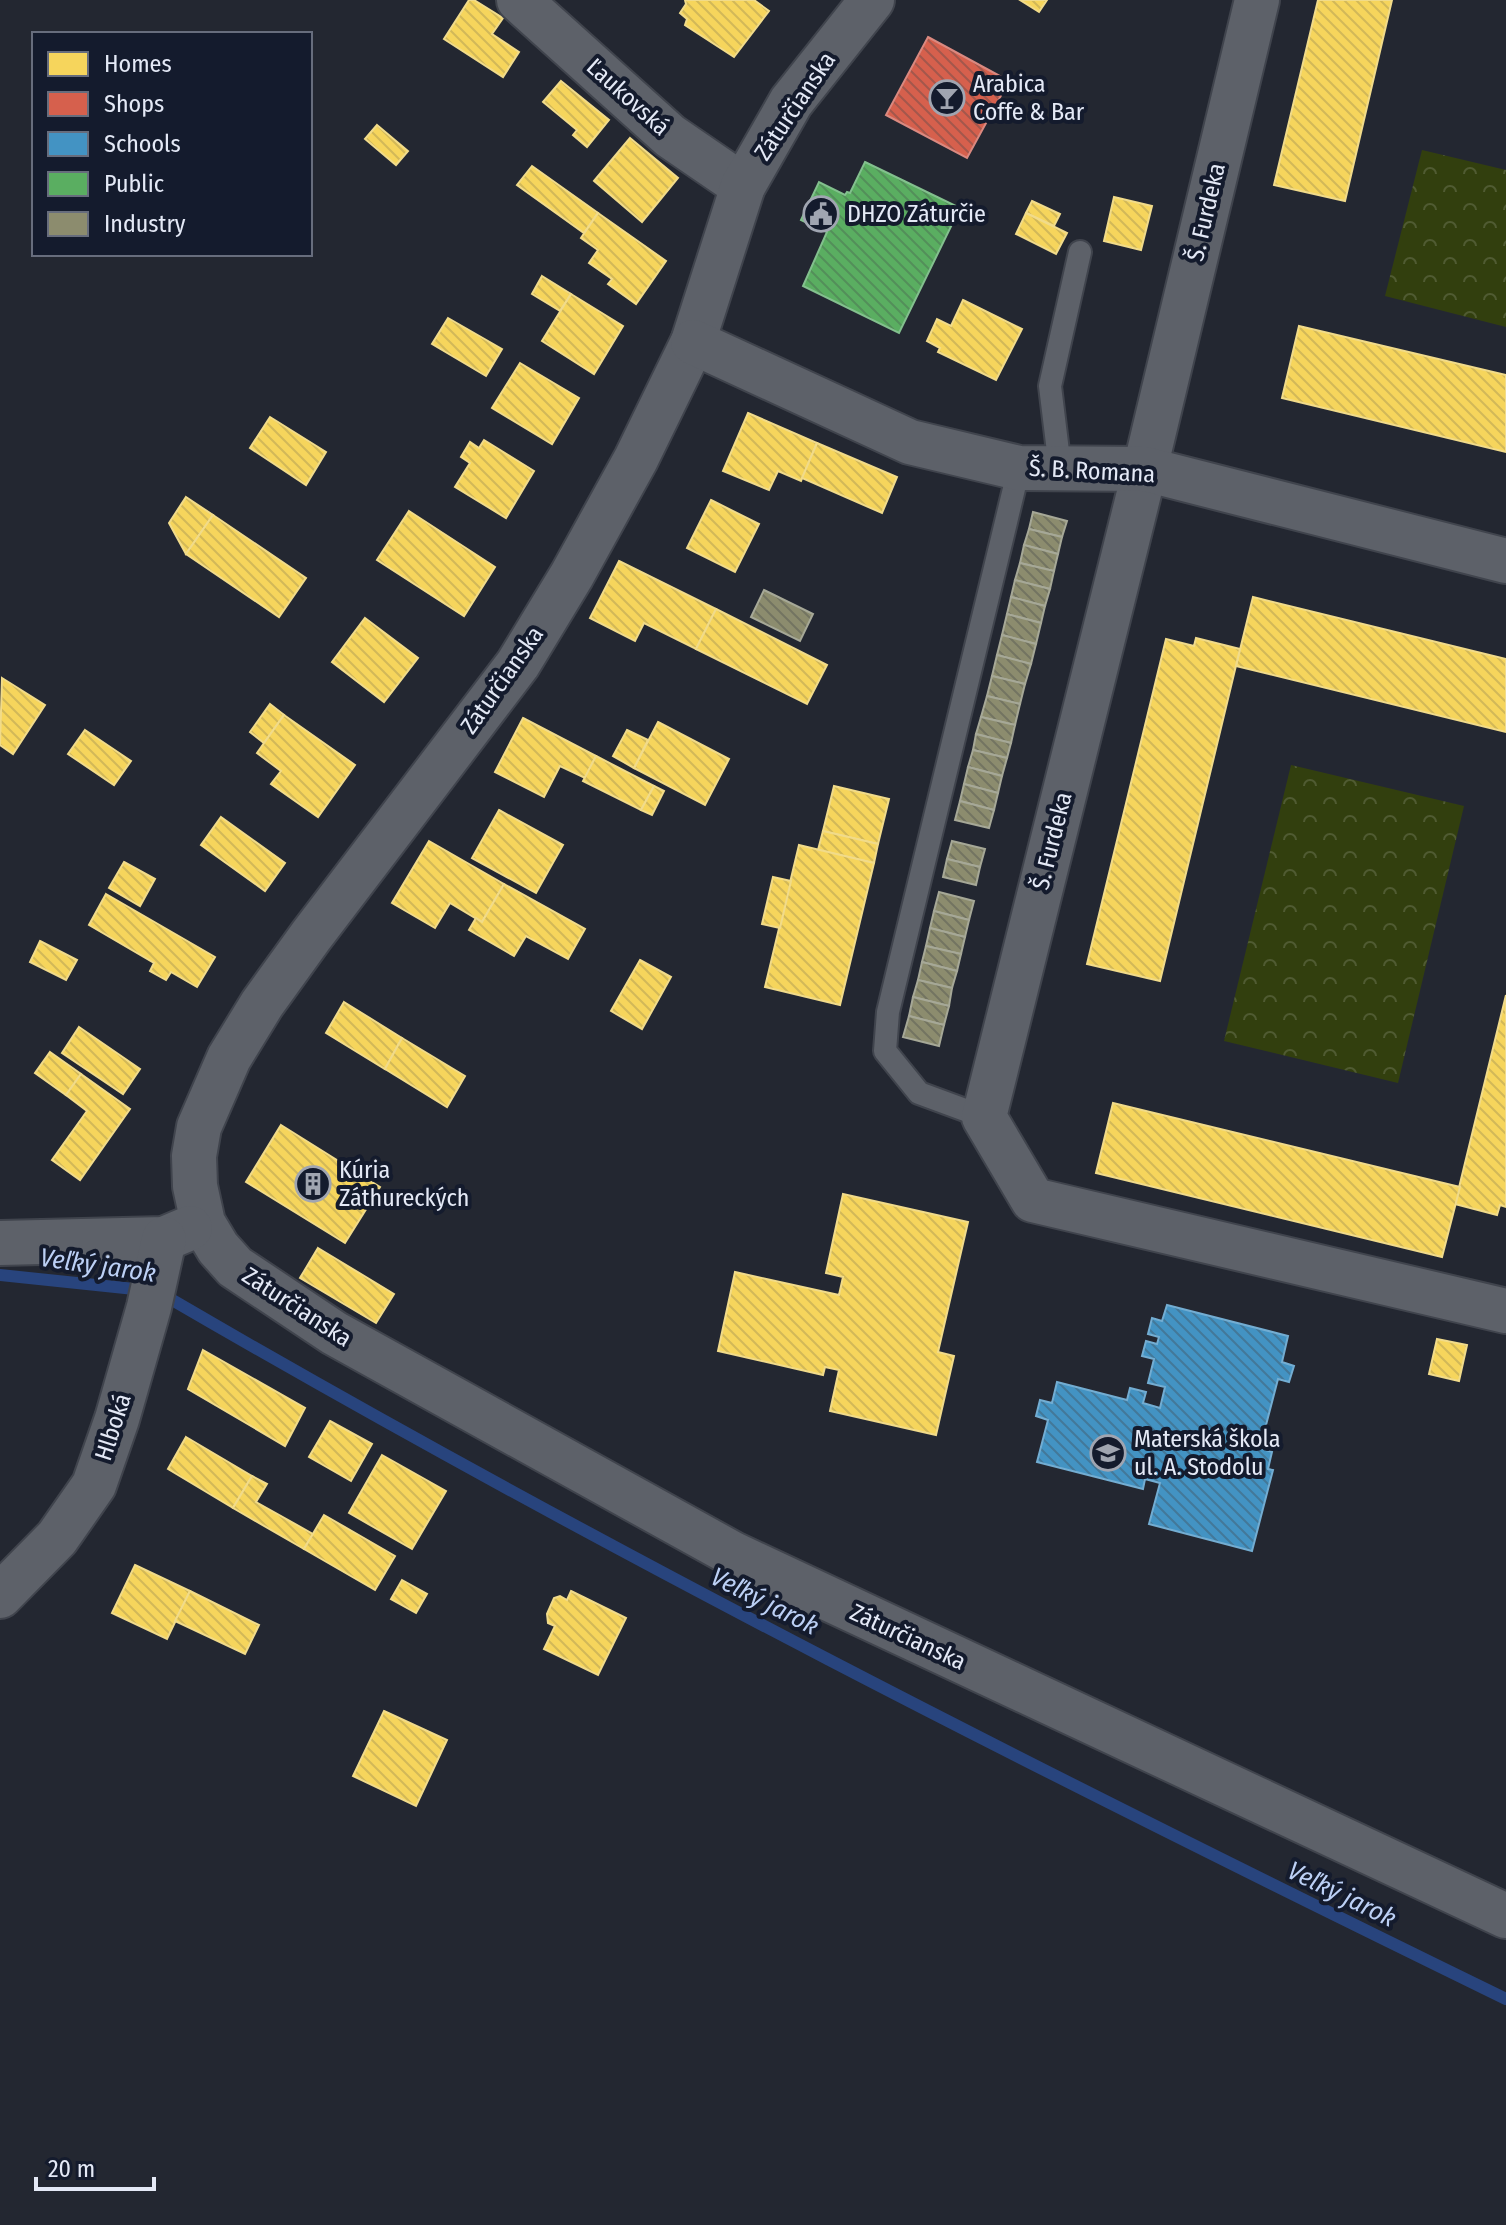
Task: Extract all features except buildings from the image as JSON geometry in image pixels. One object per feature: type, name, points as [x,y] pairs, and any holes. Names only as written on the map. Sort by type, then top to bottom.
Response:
[{"type":"street","name":"Ľaukovská","points":[[519,0],[670,136],[743,186]]},
{"type":"street","name":"Záturčianska","points":[[169,1260],[195,1186],[194,1156],[199,1127],[229,1058],[262,1004],[311,936],[518,664],[604,521],[693,342],[743,186],[791,102],[872,0]]},
{"type":"street","name":"Š. Furdeka","points":[[984,1117],[1145,469],[1257,0]]},
{"type":"street","name":"Š. B. Romana","points":[[693,342],[910,442],[1040,468],[1145,469],[1506,561]]},
{"type":"street","points":[[984,1117],[1033,1200],[1506,1311]]},
{"type":"street","points":[[0,1243],[169,1260]]},
{"type":"street","name":"Záturčianska","points":[[169,1260],[218,1248],[235,1267],[334,1333],[733,1554],[1506,1916]]},
{"type":"street","name":"Hlboká","points":[[3,1591],[57,1538],[94,1485],[169,1260]]},
{"type":"lane","points":[[984,1117],[919,1093],[885,1051],[888,1012],[1040,468],[1050,386],[1080,252]]},
{"type":"green space","points":[[1422,150],[1506,170],[1506,327],[1385,296]]},
{"type":"green space","points":[[1291,765],[1464,806],[1398,1083],[1224,1041]]},
{"type":"waterway","name":"Veľký jarok","points":[[0,1275],[144,1290]]},
{"type":"waterway","name":"Veľký jarok","points":[[162,1294],[492,1481],[659,1571],[996,1746],[1506,1999]]},
{"type":"place","name":"Arabica Coffe & Bar","points":[[947,98]]},
{"type":"place","name":"DHZO Záturčie","points":[[821,214]]},
{"type":"place","name":"Kúria Záthureckých","points":[[313,1184]]},
{"type":"place","name":"Materská škola ul. A. Stodolu","points":[[1108,1453]]}]
